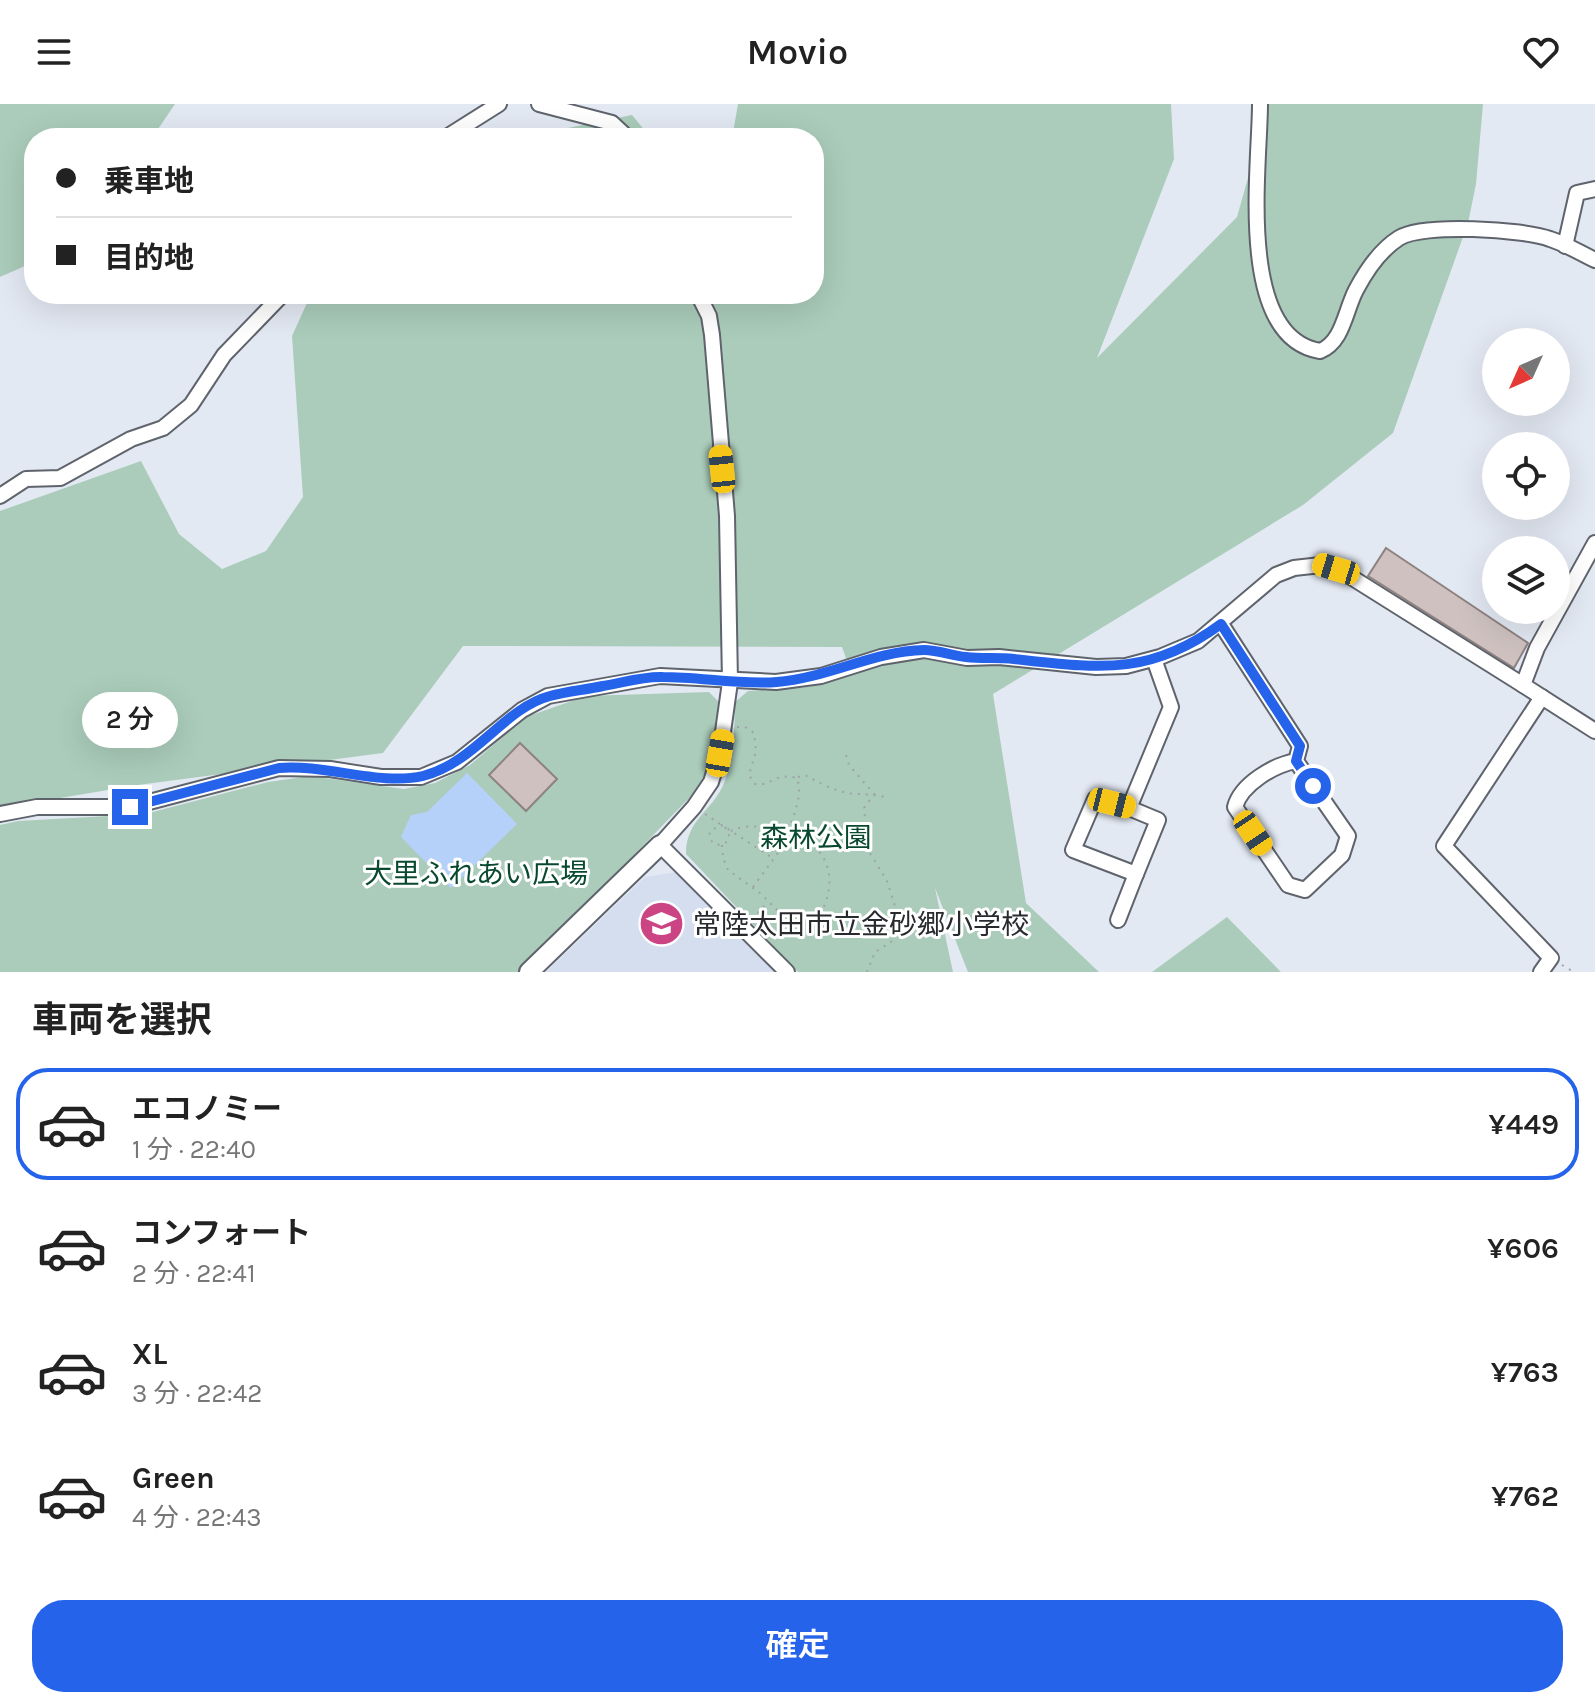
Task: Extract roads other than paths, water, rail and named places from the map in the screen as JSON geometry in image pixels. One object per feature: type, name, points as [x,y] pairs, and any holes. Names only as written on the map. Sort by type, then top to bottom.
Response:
[{"type":"street","points":[[461,128],[499,104]]},
{"type":"street","points":[[539,104],[612,123],[617,128]]},
{"type":"street","points":[[1260,104],[1257,222],[1260,264],[1275,316],[1297,343],[1320,351],[1335,342],[1352,299],[1371,267],[1382,251],[1406,234],[1430,229],[1517,231],[1550,239],[1595,260]]},
{"type":"street","points":[[1565,246],[1577,193],[1595,189]]},
{"type":"street","points":[[0,496],[26,479],[60,478],[131,439],[163,428],[191,405],[224,355],[273,304]]},
{"type":"street","points":[[529,972],[660,845],[694,807],[711,782],[716,768],[730,682],[727,516],[712,335],[709,316],[703,304]]},
{"type":"street","points":[[1523,685],[1537,648],[1594,548]]},
{"type":"street","points":[[0,814],[37,807],[130,807],[242,776],[297,766],[381,777],[421,777],[457,762],[522,710],[548,696],[660,676],[776,682],[821,676],[881,657],[924,650],[967,658],[999,657],[1096,667],[1126,666],[1154,659],[1198,641],[1276,575],[1307,565],[1321,565],[1351,577],[1595,731]]},
{"type":"street","points":[[1221,624],[1300,746],[1296,761],[1348,836],[1342,855],[1305,890],[1288,885],[1235,807],[1238,795],[1278,765],[1296,761]]},
{"type":"street","points":[[1129,808],[1171,707],[1154,659]]},
{"type":"street","points":[[1541,972],[1551,958],[1444,846],[1542,697]]},
{"type":"street","points":[[1118,920],[1158,820],[1095,799],[1073,850],[1136,874]]},
{"type":"street","points":[[660,845],[787,972]]},
{"type":"water","points":[[467,773],[517,824],[451,888],[401,837],[411,815],[427,812]]},
{"type":"place","name":"常陸太田市立金砂郷小学校","points":[[662,924]]},
{"type":"park label","name":"森林公園","points":[[816,837]]},
{"type":"park label","name":"大里ふれあい広場","points":[[476,873]]}]
